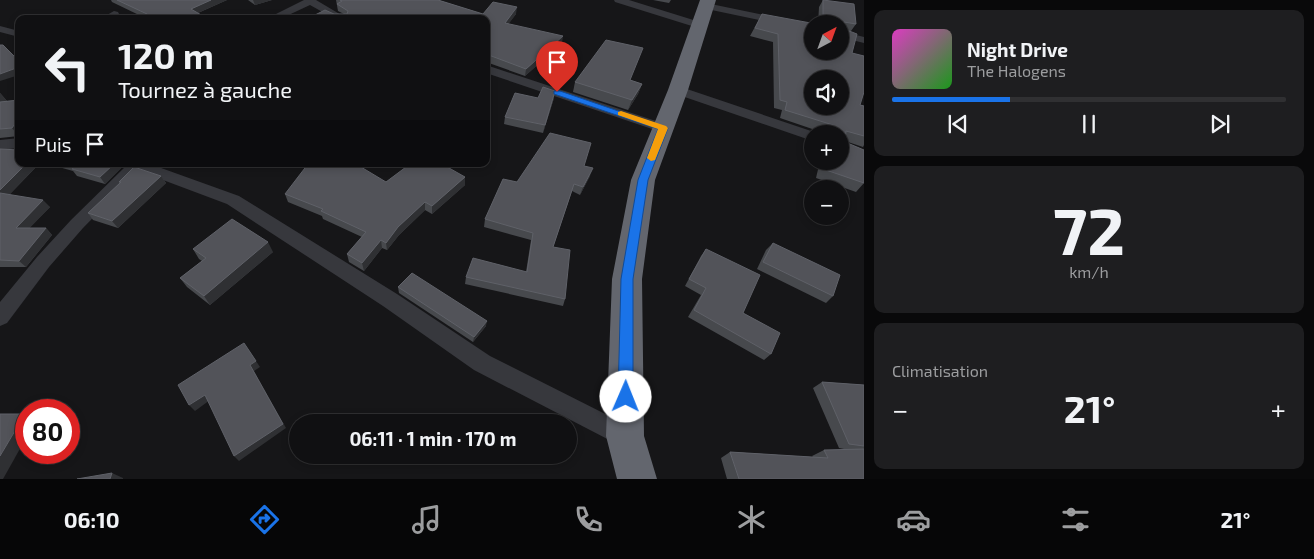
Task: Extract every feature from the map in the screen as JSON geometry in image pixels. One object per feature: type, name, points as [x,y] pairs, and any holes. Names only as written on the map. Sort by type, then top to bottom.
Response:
[{"type":"highway","points":[[636,479],[625,436],[627,279],[643,180],[678,90],[704,10]]},
{"type":"street","points":[[619,0],[704,10],[804,27]]},
{"type":"street","points":[[280,15],[310,1],[336,15]]},
{"type":"street","points":[[0,29],[15,33]]},
{"type":"street","points":[[849,36],[864,40]]},
{"type":"street","points":[[490,70],[663,128]]},
{"type":"street","points":[[678,90],[804,133]]},
{"type":"street","points":[[0,145],[15,143]]},
{"type":"street","points":[[0,316],[60,243],[134,167]]},
{"type":"street","points":[[145,167],[233,200],[390,300],[482,363],[625,436]]},
{"type":"building","points":[[117,0],[211,0],[191,9],[201,15],[144,15],[147,14]]},
{"type":"building","points":[[340,0],[438,0],[483,14],[493,2],[517,7],[505,23],[563,36],[526,69],[490,56],[490,15],[315,15],[325,10],[334,14],[347,14],[348,11],[337,4],[342,1]]},
{"type":"building","points":[[823,0],[854,4],[856,24],[849,23],[849,15],[823,15]]},
{"type":"building","points":[[762,14],[804,22],[804,60],[849,60],[849,31],[857,34],[852,53],[864,56],[864,92],[860,105],[864,106],[864,136],[849,132],[849,125],[833,125],[785,110],[787,102],[780,100],[778,34],[755,28]]},
{"type":"building","points":[[606,40],[643,48],[630,80],[642,84],[632,100],[575,82]]},
{"type":"building","points":[[0,45],[3,45],[15,57],[15,68],[0,74]]},
{"type":"building","points":[[543,87],[555,91],[545,125],[505,117],[515,93],[538,98]]},
{"type":"building","points":[[15,100],[15,124],[12,128],[0,129],[0,102]]},
{"type":"building","points":[[550,133],[591,143],[584,166],[593,168],[583,187],[574,184],[553,247],[570,250],[565,299],[466,277],[473,258],[527,272],[533,233],[485,219],[503,179],[517,182]]},
{"type":"building","points":[[849,144],[864,150],[864,183],[826,170],[849,170]]},
{"type":"building","points":[[0,149],[15,150],[15,167],[23,167],[0,190]]},
{"type":"building","points":[[75,167],[111,167],[100,177],[72,169]]},
{"type":"building","points":[[134,167],[161,176],[112,221],[88,213],[121,182],[119,182]]},
{"type":"building","points":[[306,167],[361,167],[386,182],[406,167],[447,167],[465,177],[432,206],[425,202],[398,227],[386,243],[381,240],[362,263],[347,254],[366,232],[321,211],[323,209],[285,194]]},
{"type":"building","points":[[0,193],[43,200],[16,228],[46,228],[19,261],[0,260]]},
{"type":"building","points":[[232,219],[268,242],[204,296],[180,278],[206,258],[193,249]]},
{"type":"building","points":[[773,243],[840,275],[833,296],[763,262]]},
{"type":"building","points":[[706,249],[760,275],[743,313],[780,333],[771,354],[694,310],[706,288],[689,279]]},
{"type":"building","points":[[412,273],[487,321],[474,337],[398,287]]},
{"type":"building","points":[[244,343],[256,361],[250,365],[283,424],[234,456],[205,395],[189,405],[178,385]]},
{"type":"building","points":[[822,382],[864,385],[864,446],[849,444]]},
{"type":"building","points":[[0,414],[15,414],[15,431],[0,456]]},
{"type":"building","points":[[864,449],[864,479],[739,479],[730,452],[828,458],[824,450]]},
{"type":"building","points":[[112,473],[110,479],[77,479]]},
{"type":"slow traffic","points":[[621,114],[663,128],[651,158]]},
{"type":"route","points":[[557,92],[663,128],[643,180],[627,279],[626,397]]}]
